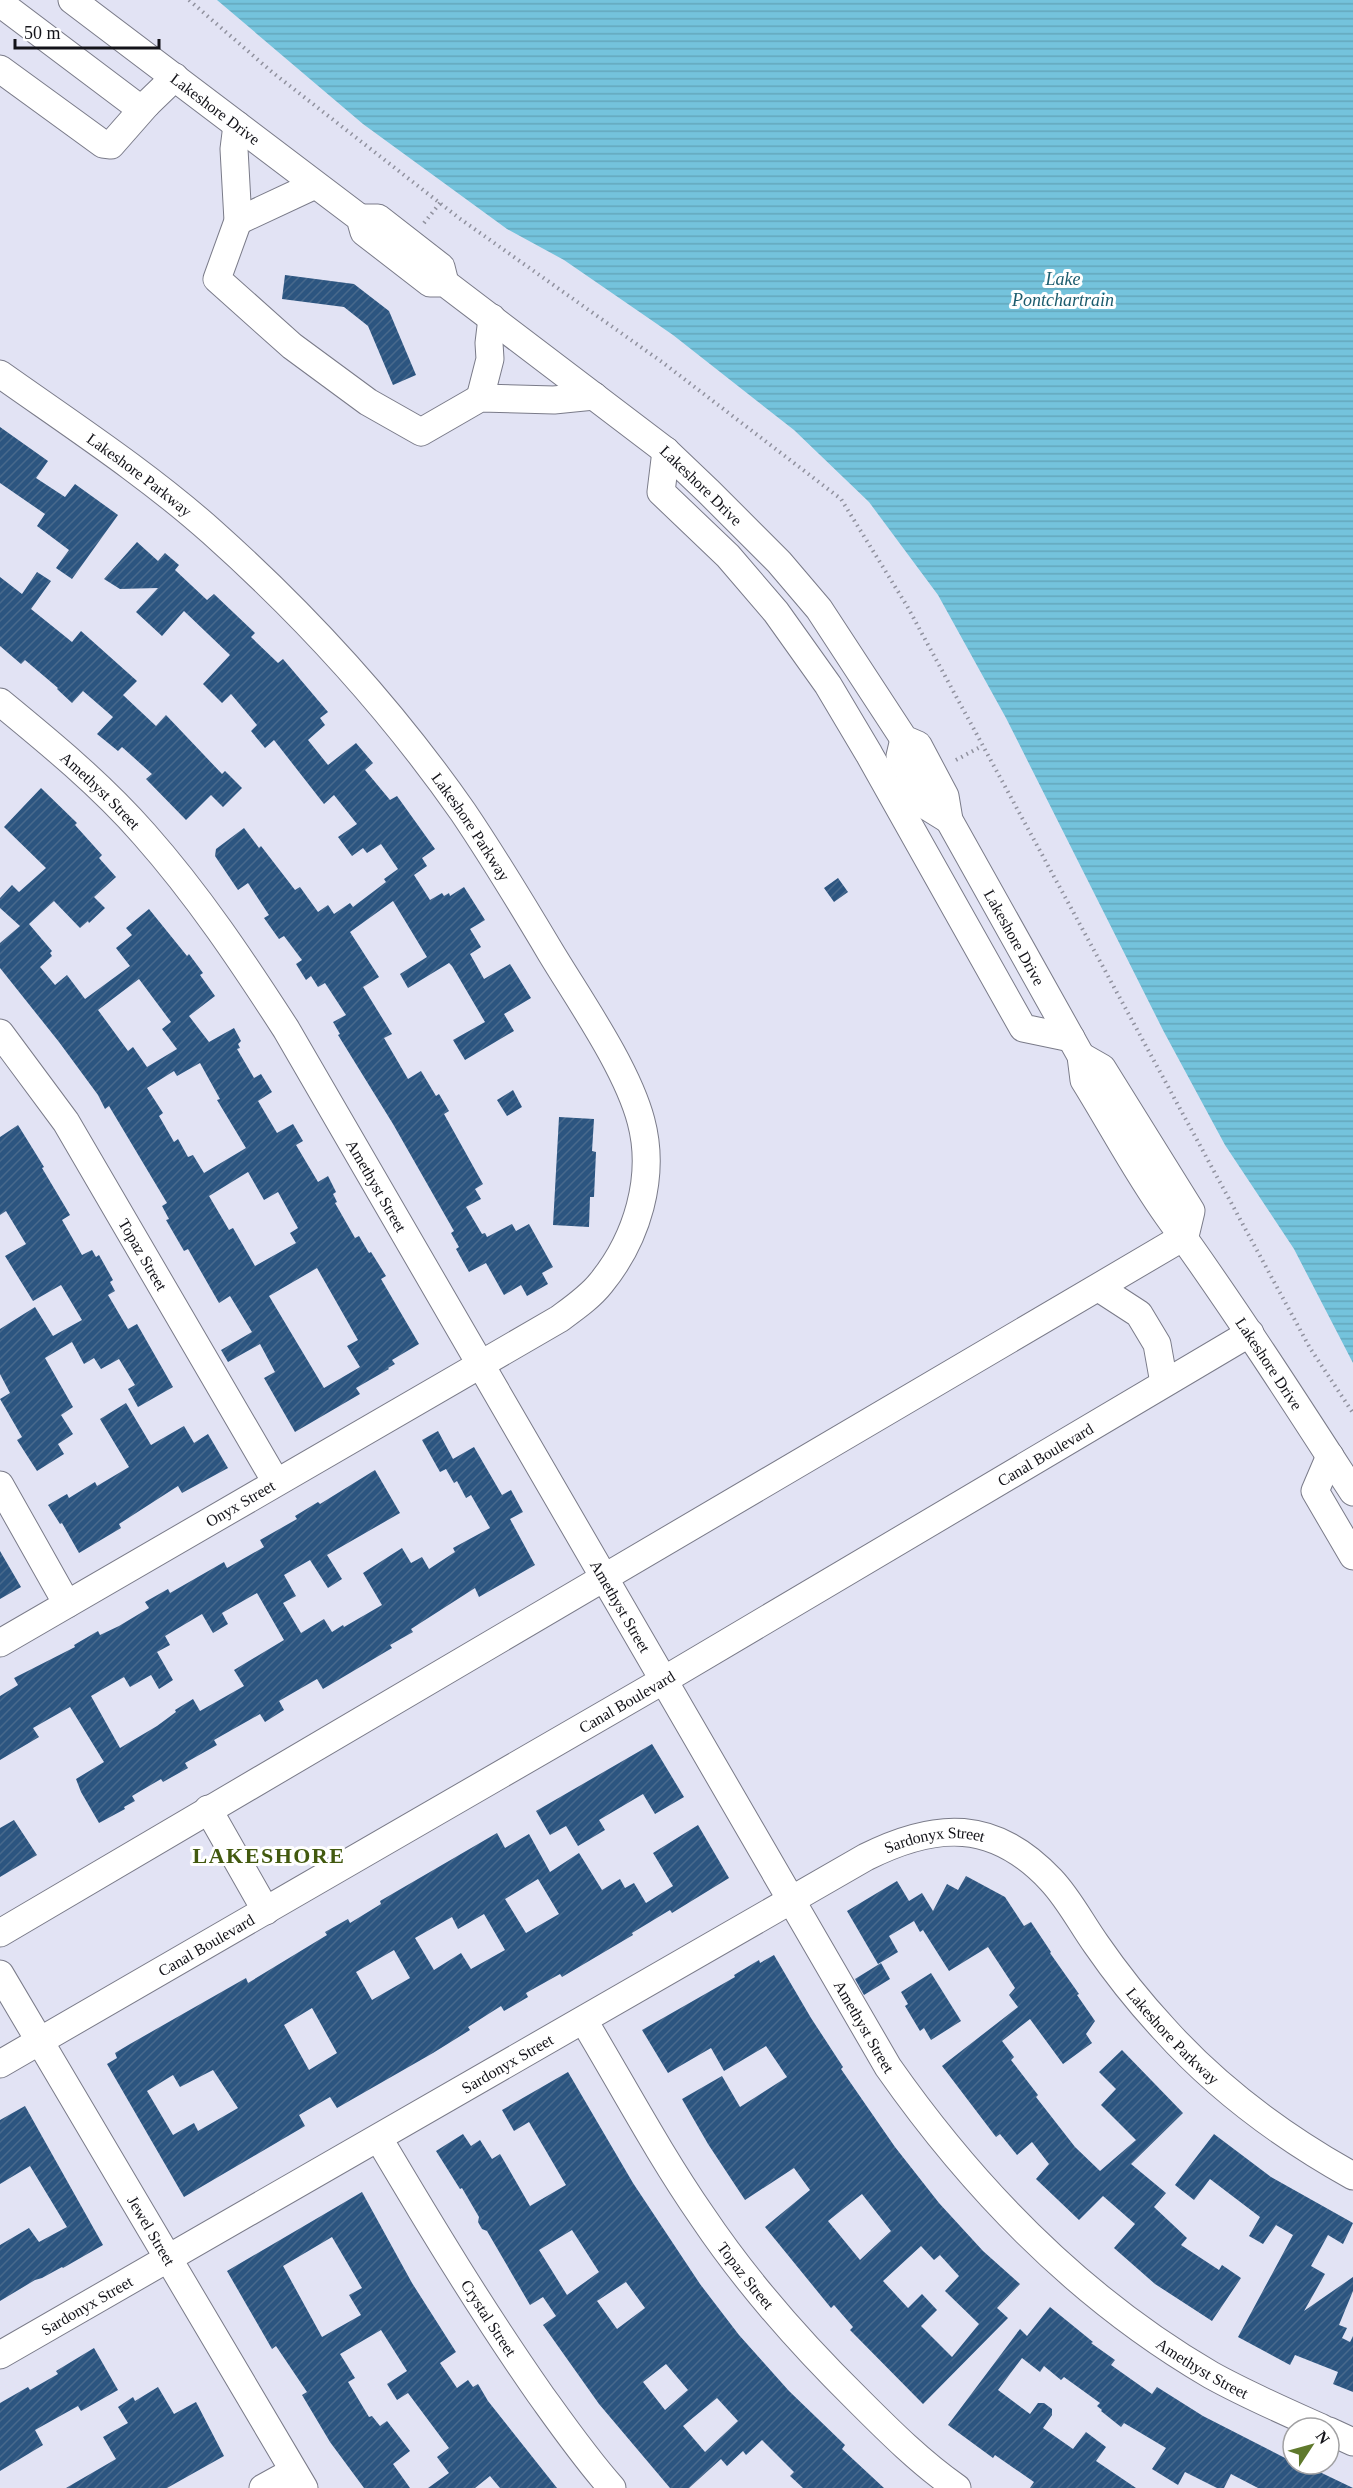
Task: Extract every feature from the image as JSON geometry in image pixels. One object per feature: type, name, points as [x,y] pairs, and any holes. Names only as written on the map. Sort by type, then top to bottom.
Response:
[{"type":"street","name":"Lakeshore Drive","points":[[72,0],[360,218],[378,218],[441,267],[445,283],[666,451],[779,562],[819,609],[904,738],[900,756],[928,807],[949,820],[1076,1047],[1084,1080],[1168,1215],[1185,1236],[1250,1333],[1353,1492]]},
{"type":"street","points":[[0,3],[138,106],[147,104]]},
{"type":"street","points":[[0,69],[103,144],[111,145],[147,104],[175,77]]},
{"type":"street","points":[[237,125],[234,149],[238,221],[217,279],[292,346],[368,402],[421,432],[480,398],[554,400],[594,396]]},
{"type":"street","points":[[238,221],[315,185]]},
{"type":"street","points":[[480,398],[490,359],[492,318]]},
{"type":"street","name":"Lakeshore Parkway","points":[[0,374],[129,465],[210,531],[275,591],[340,658],[388,714],[462,811],[513,890],[603,1039],[623,1078],[641,1121],[646,1152],[646,1174],[640,1209],[630,1239],[607,1276],[586,1298],[559,1319],[480,1364]]},
{"type":"street","points":[[666,451],[661,492],[728,556],[776,612],[828,685],[1023,1028],[1076,1047]]},
{"type":"street","name":"Amethyst Street","points":[[0,702],[96,785],[143,833],[202,904],[286,1029],[888,2067],[929,2126],[987,2193],[1048,2254],[1106,2303],[1164,2346],[1212,2375],[1294,2416]]},
{"type":"street","name":"Topaz Street","points":[[0,1033],[66,1122],[276,1482]]},
{"type":"street","points":[[0,1933],[1185,1236]]},
{"type":"street","points":[[1100,1288],[1139,1314],[1157,1344],[1164,1383]]},
{"type":"street","name":"Canal Boulevard","points":[[0,2064],[664,1680],[1250,1333]]},
{"type":"street","name":"Onyx Street","points":[[0,1643],[480,1364]]},
{"type":"street","points":[[1329,1456],[1315,1491],[1353,1556]]},
{"type":"street","points":[[0,1485],[67,1604]]},
{"type":"street","points":[[208,1809],[266,1911]]},
{"type":"street","name":"Sardonyx Street","points":[[0,2355],[866,1857],[895,1843],[920,1835],[943,1832],[980,1835],[1028,1858]]},
{"type":"street","name":"Lakeshore Parkway","points":[[1028,1858],[1053,1882],[1126,1985],[1164,2030],[1213,2078],[1269,2123],[1353,2176]]},
{"type":"street","name":"Jewel Street","points":[[0,1974],[298,2480]]},
{"type":"street","name":"Topaz Street","points":[[584,2021],[684,2190],[755,2287],[822,2365],[885,2426],[957,2488]]},
{"type":"street","name":"Crystal Street","points":[[379,2139],[455,2267],[502,2340],[558,2419],[612,2488]]},
{"type":"street","points":[[263,2488],[298,2480]]},
{"type":"path","points":[[424,223],[440,203]]},
{"type":"path","points":[[956,760],[982,746]]},
{"type":"water","name":"Lake Pontchartrain","points":[[217,0],[1353,0],[1353,1363],[1294,1249],[1225,1145],[1164,1032],[1006,718],[938,595],[869,502],[794,430],[673,335],[564,260],[507,229],[363,124]]},
{"type":"building","points":[[285,275],[354,284],[389,311],[416,375],[393,385],[368,326],[344,307],[282,299]]},
{"type":"building","points":[[0,427],[48,461],[36,478],[65,497],[75,484],[118,515],[72,579],[56,568],[69,550],[37,526],[45,514],[0,483]]},
{"type":"building","points":[[137,542],[158,561],[165,553],[179,565],[175,570],[207,600],[214,594],[255,633],[251,637],[278,663],[283,659],[328,712],[320,718],[325,725],[308,740],[328,765],[356,743],[373,763],[365,770],[390,800],[397,796],[435,849],[422,858],[427,866],[414,875],[430,900],[442,893],[444,896],[449,893],[450,896],[464,887],[485,920],[470,929],[481,947],[470,954],[484,979],[510,964],[531,998],[504,1014],[514,1031],[465,1060],[453,1040],[485,1022],[452,966],[449,963],[408,988],[400,974],[427,957],[393,901],[350,932],[379,977],[363,987],[392,1034],[384,1038],[408,1079],[421,1071],[436,1096],[439,1094],[449,1111],[444,1114],[483,1184],[475,1189],[481,1199],[466,1207],[482,1234],[485,1233],[487,1237],[512,1224],[516,1231],[529,1224],[553,1267],[542,1273],[548,1284],[527,1296],[521,1285],[504,1295],[486,1263],[469,1272],[456,1249],[459,1247],[451,1233],[454,1231],[393,1124],[338,1035],[340,1034],[333,1022],[346,1015],[325,983],[318,987],[311,976],[306,980],[296,964],[302,960],[284,936],[279,939],[264,918],[269,915],[248,883],[238,890],[215,856],[216,849],[244,828],[295,890],[300,887],[318,912],[328,905],[334,914],[350,903],[353,907],[386,882],[384,879],[398,869],[381,844],[367,853],[363,848],[352,856],[338,837],[357,824],[334,795],[324,804],[274,740],[265,748],[251,731],[257,725],[231,694],[222,703],[203,684],[230,655],[184,611],[162,636],[136,612],[158,588],[120,589],[104,579]]},
{"type":"building","points":[[37,572],[51,581],[31,609],[72,642],[81,631],[137,681],[123,695],[156,726],[166,715],[222,774],[225,771],[242,788],[223,807],[211,795],[186,820],[146,779],[152,774],[122,747],[118,751],[97,734],[113,717],[83,691],[72,703],[25,660],[21,664],[0,646],[0,577],[22,594]]},
{"type":"building","points":[[41,788],[77,823],[75,825],[102,855],[99,858],[116,877],[94,897],[105,908],[80,928],[54,901],[29,924],[52,951],[50,953],[52,956],[40,967],[55,985],[67,975],[85,999],[130,966],[116,948],[132,935],[126,928],[149,909],[187,956],[189,954],[203,973],[200,975],[215,996],[189,1016],[209,1042],[234,1028],[241,1041],[238,1044],[240,1048],[237,1049],[254,1078],[261,1074],[272,1092],[258,1101],[277,1133],[293,1124],[303,1141],[296,1145],[318,1182],[328,1176],[336,1192],[333,1194],[337,1202],[335,1203],[355,1238],[359,1236],[386,1276],[381,1279],[419,1344],[392,1360],[395,1364],[389,1369],[356,1388],[360,1394],[295,1432],[264,1378],[275,1372],[260,1344],[228,1362],[221,1350],[252,1332],[230,1296],[219,1303],[188,1249],[184,1251],[166,1220],[169,1219],[162,1206],[167,1203],[109,1106],[105,1109],[98,1095],[59,1042],[0,968],[0,943],[20,926],[0,908],[0,898],[12,885],[19,892],[46,868],[4,827]],"holes":[[[139,979],[171,1022],[162,1029],[177,1049],[147,1067],[133,1047],[128,1051],[98,1010]],[[200,1063],[220,1099],[217,1100],[246,1148],[204,1173],[193,1155],[188,1157],[178,1139],[174,1142],[159,1116],[163,1113],[147,1088],[174,1071],[177,1076]],[[248,1172],[264,1200],[278,1192],[298,1228],[290,1233],[296,1243],[255,1266],[233,1228],[229,1230],[209,1196]],[[317,1268],[358,1340],[347,1346],[360,1367],[324,1388],[269,1296]]]},
{"type":"building","points":[[838,878],[848,892],[834,902],[824,888]]},
{"type":"building","points":[[513,1090],[522,1107],[507,1116],[497,1100]]},
{"type":"building","points":[[559,1117],[594,1119],[592,1151],[596,1152],[594,1197],[590,1197],[589,1227],[553,1225]]},
{"type":"building","points":[[18,1125],[70,1215],[62,1220],[82,1255],[92,1250],[96,1257],[99,1255],[113,1280],[110,1282],[115,1291],[108,1295],[128,1329],[137,1324],[173,1387],[138,1407],[128,1389],[135,1385],[119,1359],[101,1369],[94,1358],[84,1364],[72,1342],[45,1358],[73,1407],[61,1415],[73,1434],[58,1444],[64,1454],[37,1471],[17,1440],[22,1437],[0,1399],[10,1393],[0,1374],[0,1329],[35,1307],[53,1336],[82,1320],[61,1285],[33,1301],[5,1256],[26,1244],[6,1211],[0,1215],[0,1137]]},
{"type":"building","points":[[126,1403],[151,1445],[184,1426],[194,1443],[208,1434],[228,1468],[182,1493],[178,1486],[119,1524],[121,1528],[79,1553],[62,1523],[60,1524],[48,1505],[67,1494],[69,1498],[95,1482],[97,1486],[129,1467],[100,1419]]},
{"type":"building","points":[[438,1431],[453,1459],[474,1447],[502,1495],[511,1490],[523,1512],[510,1519],[535,1565],[479,1597],[475,1588],[411,1629],[413,1632],[390,1645],[392,1648],[323,1689],[317,1679],[279,1701],[284,1710],[265,1722],[260,1714],[214,1740],[217,1745],[185,1763],[188,1768],[163,1782],[161,1779],[132,1796],[135,1801],[99,1823],[76,1779],[104,1762],[70,1707],[33,1728],[39,1737],[0,1760],[0,1696],[18,1685],[14,1678],[75,1647],[74,1645],[98,1631],[100,1635],[119,1626],[149,1608],[145,1602],[168,1589],[170,1593],[224,1562],[227,1568],[264,1547],[260,1540],[297,1519],[295,1516],[318,1502],[320,1504],[375,1470],[400,1513],[327,1555],[342,1579],[328,1588],[310,1560],[284,1575],[296,1596],[283,1603],[301,1633],[324,1619],[332,1632],[382,1605],[363,1573],[402,1548],[411,1563],[422,1557],[429,1569],[455,1552],[453,1548],[490,1528],[471,1495],[466,1498],[457,1481],[454,1483],[446,1469],[440,1472],[422,1440]],"holes":[[[257,1593],[284,1640],[234,1670],[244,1686],[200,1711],[193,1699],[175,1710],[176,1712],[157,1726],[120,1748],[91,1696],[124,1677],[130,1687],[151,1675],[159,1689],[173,1680],[157,1652],[170,1645],[165,1636],[202,1614],[213,1633],[228,1624],[222,1613]]]},
{"type":"building","points":[[0,1551],[21,1587],[0,1599]]},
{"type":"building","points":[[652,1744],[684,1797],[655,1814],[643,1794],[599,1820],[605,1830],[578,1846],[566,1826],[550,1835],[536,1811]]},
{"type":"building","points":[[14,1820],[37,1855],[0,1877],[0,1828]]},
{"type":"building","points":[[698,1825],[729,1878],[672,1913],[670,1910],[562,1977],[560,1974],[526,1993],[528,1997],[504,2011],[501,2006],[468,2027],[470,2030],[337,2108],[330,2097],[299,2115],[305,2126],[184,2197],[107,2064],[117,2058],[115,2053],[130,2044],[246,1978],[248,1983],[327,1935],[325,1932],[348,1919],[350,1923],[381,1904],[380,1901],[497,1833],[505,1848],[529,1834],[550,1872],[579,1853],[602,1890],[620,1879],[625,1888],[634,1883],[646,1903],[673,1886],[653,1853]],"holes":[[[538,1879],[559,1914],[526,1933],[505,1899]],[[484,1914],[505,1950],[471,1969],[461,1953],[434,1970],[415,1938],[452,1917],[458,1929]],[[394,1950],[410,1978],[372,2000],[356,1972]],[[312,2008],[337,2053],[309,2070],[284,2025]],[[213,2070],[238,2108],[198,2131],[194,2123],[173,2135],[147,2091],[173,2075],[180,2087]]]},
{"type":"building","points":[[966,1876],[1005,1897],[1024,1926],[1031,1922],[1095,2021],[1086,2034],[1092,2043],[1063,2064],[1030,2019],[1002,2041],[1014,2057],[1011,2060],[1038,2095],[1036,2097],[1075,2147],[1100,2171],[1136,2140],[1101,2105],[1116,2089],[1099,2072],[1122,2050],[1183,2113],[1131,2164],[1166,2193],[1154,2207],[1187,2238],[1181,2245],[1219,2270],[1222,2265],[1241,2278],[1212,2321],[1155,2284],[1114,2248],[1135,2224],[1103,2196],[1079,2220],[1036,2179],[1049,2164],[1032,2142],[1017,2155],[1000,2134],[996,2137],[942,2066],[1018,2007],[1009,1995],[1015,1988],[988,1947],[949,1971],[923,1930],[920,1932],[914,1921],[889,1936],[898,1952],[878,1964],[847,1911],[897,1881],[909,1901],[922,1893],[933,1911],[947,1884],[958,1890]]},
{"type":"building","points":[[774,1955],[843,2067],[841,2069],[895,2147],[939,2203],[983,2251],[1020,2284],[997,2308],[1008,2318],[923,2404],[850,2330],[853,2327],[834,2305],[831,2308],[765,2227],[810,2190],[794,2168],[745,2200],[682,2099],[722,2076],[740,2107],[787,2077],[766,2046],[724,2071],[711,2048],[668,2073],[642,2030],[735,1977],[734,1975],[759,1960],[760,1963]],"holes":[[[862,2194],[891,2231],[860,2260],[828,2221]],[[921,2246],[934,2260],[940,2255],[959,2276],[945,2291],[979,2324],[952,2357],[921,2326],[937,2310],[922,2294],[908,2308],[883,2281]]]},
{"type":"building","points":[[881,1963],[890,1979],[864,1995],[855,1979]]},
{"type":"building","points":[[931,1973],[961,2021],[931,2040],[924,2028],[920,2031],[905,2006],[908,2004],[901,1992]]},
{"type":"building","points":[[568,2072],[633,2183],[700,2284],[739,2335],[789,2391],[845,2445],[842,2449],[884,2488],[803,2488],[790,2476],[794,2472],[762,2440],[746,2455],[743,2451],[727,2466],[721,2459],[689,2488],[670,2488],[599,2404],[543,2325],[556,2316],[543,2297],[530,2305],[487,2231],[482,2229],[478,2222],[479,2217],[462,2188],[460,2189],[436,2151],[463,2134],[471,2146],[480,2140],[492,2159],[500,2154],[530,2206],[566,2185],[529,2122],[514,2131],[502,2110]],"holes":[[[572,2230],[599,2272],[567,2295],[539,2250]],[[626,2282],[645,2308],[617,2329],[597,2301]],[[666,2364],[688,2390],[665,2410],[643,2382]],[[717,2398],[738,2421],[705,2452],[683,2426]]]},
{"type":"building","points":[[25,2106],[103,2245],[0,2301],[0,2245],[29,2228],[39,2242],[67,2227],[30,2166],[0,2184],[0,2120]]},
{"type":"building","points":[[1214,2134],[1271,2177],[1353,2223],[1343,2244],[1328,2235],[1311,2266],[1325,2274],[1304,2311],[1353,2277],[1353,2291],[1339,2325],[1347,2328],[1342,2338],[1350,2342],[1353,2336],[1353,2392],[1333,2384],[1338,2372],[1295,2355],[1290,2365],[1238,2337],[1293,2235],[1276,2225],[1263,2244],[1249,2236],[1260,2217],[1210,2179],[1194,2200],[1175,2185]]},
{"type":"building","points":[[362,2192],[412,2283],[456,2352],[440,2363],[457,2388],[468,2380],[473,2387],[478,2384],[488,2401],[557,2488],[500,2488],[490,2476],[475,2488],[428,2488],[449,2473],[437,2457],[449,2448],[408,2393],[397,2400],[387,2384],[407,2371],[381,2330],[340,2354],[355,2378],[348,2382],[369,2417],[372,2416],[380,2426],[387,2421],[410,2451],[393,2464],[410,2488],[364,2488],[330,2442],[302,2395],[307,2392],[276,2346],[272,2349],[227,2271]],"holes":[[[332,2237],[362,2288],[349,2295],[361,2315],[322,2337],[283,2266]]]},
{"type":"building","points":[[1050,2307],[1093,2342],[1091,2343],[1115,2360],[1111,2365],[1152,2394],[1157,2387],[1203,2416],[1281,2456],[1281,2476],[1328,2476],[1353,2488],[1258,2488],[1231,2474],[1224,2488],[1217,2488],[1185,2472],[1178,2485],[1152,2469],[1166,2448],[1124,2423],[1121,2427],[1101,2411],[1097,2406],[1100,2403],[1064,2377],[1061,2380],[1044,2366],[1040,2372],[1022,2358],[998,2390],[1030,2414],[1038,2403],[1044,2403],[1052,2409],[1052,2415],[1043,2428],[1073,2449],[1086,2432],[1106,2447],[1096,2461],[1136,2488],[1030,2488],[1034,2482],[995,2455],[993,2458],[948,2425],[1020,2329],[1027,2336]]},
{"type":"building","points":[[94,2348],[118,2390],[81,2411],[78,2406],[35,2430],[43,2445],[0,2471],[0,2403],[58,2374],[56,2371]]},
{"type":"building","points":[[158,2387],[174,2414],[196,2402],[224,2456],[167,2488],[66,2488],[116,2459],[103,2437],[128,2423],[118,2407],[133,2397],[135,2401]]},
{"type":"district","name":"LAKESHORE","points":[[269,1855]]}]
